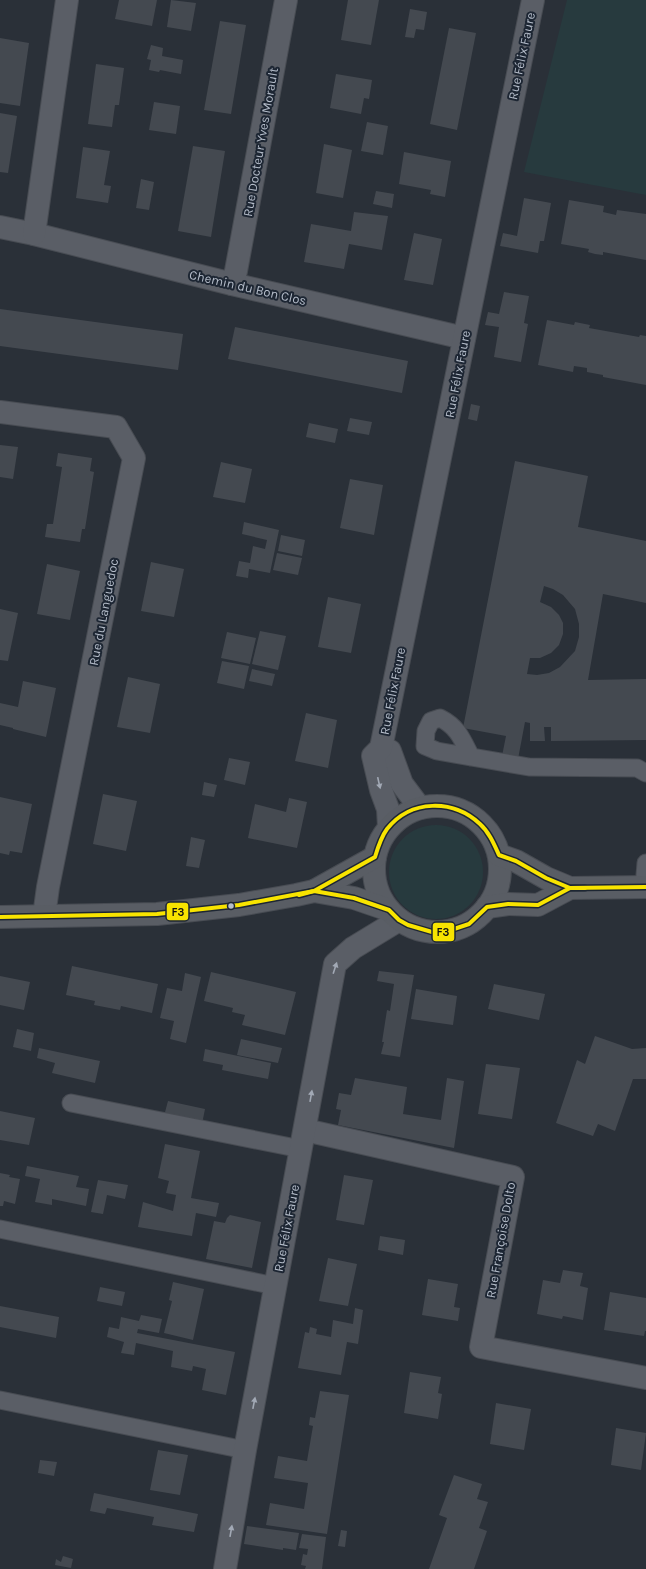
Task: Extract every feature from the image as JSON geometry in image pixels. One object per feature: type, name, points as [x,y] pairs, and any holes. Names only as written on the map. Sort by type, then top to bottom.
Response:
[{"type":"main road","points":[[314,891],[354,898],[394,915],[420,930],[445,932],[468,924],[487,907],[494,896],[499,882],[499,855],[491,836],[478,820],[470,814],[450,806],[430,806],[420,808],[403,815],[389,827],[380,841],[375,857],[374,871],[376,885],[381,898],[394,915]]},
{"type":"main road","points":[[499,855],[516,861],[546,878],[570,888],[645,887]]},
{"type":"main road","points":[[0,917],[157,914],[239,905],[314,891],[375,857]]},
{"type":"main road","points":[[487,907],[508,904],[538,904],[570,888]]},
{"type":"street","points":[[34,234],[67,0]]},
{"type":"street","name":"Rue Docteur Yves Morault","points":[[232,284],[238,263],[286,0]]},
{"type":"street","name":"Rue Félix Faure","points":[[389,827],[388,809],[381,790],[373,756],[381,748],[533,0]]},
{"type":"street","name":"Chemin du Bon Clos","points":[[0,226],[232,284],[464,338]]},
{"type":"street","name":"Rue du Languedoc","points":[[0,412],[116,427],[134,458],[49,880],[44,916]]},
{"type":"street","name":"Rue Félix Faure","points":[[381,748],[390,751],[402,784],[420,808]]},
{"type":"street","name":"Rue Félix Faure","points":[[224,1569],[335,964],[394,915]]},
{"type":"street","name":"Rue Françoise Dolto","points":[[303,1140],[513,1177],[481,1347],[646,1378]]},
{"type":"lane","points":[[471,757],[529,767],[637,768],[646,773]]},
{"type":"lane","points":[[645,887],[646,863]]},
{"type":"lane","points":[[71,1103],[303,1140]]},
{"type":"lane","points":[[0,1229],[275,1286]]},
{"type":"lane","points":[[0,1400],[245,1450]]},
{"type":"green space","points":[[567,0],[646,0],[646,195],[524,172]]},
{"type":"green space","points":[[436,825],[454,828],[469,839],[480,854],[483,872],[480,890],[469,905],[454,916],[436,919],[418,916],[403,905],[392,890],[389,872],[392,854],[403,839],[418,828]]},
{"type":"building","points":[[119,0],[157,0],[152,26],[115,19]]},
{"type":"building","points":[[171,0],[196,3],[191,31],[167,27]]},
{"type":"building","points":[[348,0],[379,0],[371,45],[341,40]]},
{"type":"building","points":[[410,9],[427,12],[424,30],[416,29],[414,38],[405,37]]},
{"type":"building","points":[[220,21],[246,25],[231,114],[204,110]]},
{"type":"building","points":[[449,28],[476,33],[457,130],[430,124]]},
{"type":"building","points":[[0,38],[29,43],[20,106],[0,103]]},
{"type":"building","points":[[151,45],[163,48],[162,56],[183,60],[181,74],[160,70],[159,72],[149,70],[151,60],[147,59]]},
{"type":"building","points":[[96,64],[124,68],[119,105],[115,105],[112,127],[88,124]]},
{"type":"building","points":[[336,74],[372,80],[369,99],[364,98],[361,114],[330,108]]},
{"type":"building","points":[[154,102],[180,106],[176,134],[149,130]]},
{"type":"building","points":[[0,113],[17,116],[8,173],[0,172]]},
{"type":"building","points":[[367,122],[388,126],[383,155],[361,151]]},
{"type":"building","points":[[324,144],[352,150],[343,198],[316,193]]},
{"type":"building","points":[[193,146],[225,151],[211,237],[178,231]]},
{"type":"building","points":[[83,147],[110,151],[104,185],[111,186],[108,203],[76,198]]},
{"type":"building","points":[[404,152],[451,161],[445,197],[430,194],[431,190],[399,184]]},
{"type":"building","points":[[141,179],[154,182],[149,210],[136,208]]},
{"type":"building","points":[[376,191],[394,194],[392,208],[373,204]]},
{"type":"building","points":[[524,198],[551,203],[544,241],[540,241],[538,253],[500,246],[503,233],[517,236]]},
{"type":"building","points":[[569,200],[604,206],[603,212],[616,215],[617,210],[646,214],[646,260],[603,252],[603,255],[595,254],[588,252],[589,249],[561,244]]},
{"type":"building","points":[[354,212],[388,216],[382,250],[349,244],[344,269],[304,262],[311,224],[351,231]]},
{"type":"building","points":[[414,233],[442,239],[433,285],[404,280]]},
{"type":"building","points":[[504,292],[529,296],[524,323],[528,324],[521,362],[494,357],[499,327],[485,325],[488,312],[499,314]]},
{"type":"building","points":[[0,309],[183,334],[178,370],[0,346]]},
{"type":"building","points":[[547,320],[574,325],[575,322],[590,325],[589,328],[639,337],[640,335],[646,336],[646,385],[603,377],[603,375],[587,372],[587,368],[574,366],[573,372],[538,365]]},
{"type":"building","points":[[235,327],[408,361],[402,393],[228,359]]},
{"type":"building","points":[[471,404],[480,406],[477,421],[468,419]]},
{"type":"building","points":[[350,418],[372,422],[369,435],[347,431]]},
{"type":"building","points":[[309,423],[338,429],[335,443],[306,437]]},
{"type":"building","points":[[0,445],[18,447],[13,479],[0,477]]},
{"type":"building","points":[[58,453],[92,458],[90,471],[94,472],[85,529],[82,529],[80,542],[45,537],[47,524],[53,524],[62,467],[56,466]]},
{"type":"building","points":[[515,461],[588,476],[578,527],[646,541],[646,603],[603,594],[588,680],[646,679],[646,740],[551,741],[551,727],[544,727],[545,741],[530,741],[530,723],[525,722],[518,759],[502,756],[506,736],[463,728]],"holes":[[[544,586],[563,595],[575,609],[579,624],[579,637],[575,651],[560,667],[549,673],[537,675],[527,674],[530,658],[540,658],[551,653],[559,645],[563,634],[563,623],[559,615],[551,607],[540,602]]]},
{"type":"building","points":[[221,462],[252,469],[245,503],[213,497]]},
{"type":"building","points":[[350,479],[383,485],[374,535],[340,528]]},
{"type":"building","points":[[244,522],[279,530],[270,573],[249,569],[248,578],[236,576],[239,561],[250,563],[253,546],[265,549],[267,540],[242,534]]},
{"type":"building","points":[[281,535],[305,540],[302,556],[278,551]]},
{"type":"building","points":[[277,553],[302,558],[298,575],[273,570]]},
{"type":"building","points":[[151,562],[184,569],[174,617],[141,611]]},
{"type":"building","points":[[47,564],[80,571],[70,620],[37,614]]},
{"type":"building","points":[[328,597],[361,604],[351,653],[318,647]]},
{"type":"building","points":[[0,609],[18,613],[8,661],[0,660]]},
{"type":"building","points":[[260,631],[286,636],[278,670],[252,664]]},
{"type":"building","points":[[227,632],[256,638],[250,664],[221,658]]},
{"type":"building","points":[[222,661],[249,666],[244,689],[217,683]]},
{"type":"building","points":[[252,669],[275,674],[272,686],[249,681]]},
{"type":"building","points":[[128,677],[160,684],[150,733],[117,727]]},
{"type":"building","points":[[23,681],[56,688],[46,737],[0,725],[0,703],[18,707]]},
{"type":"building","points":[[306,713],[337,720],[328,768],[295,761]]},
{"type":"building","points":[[229,758],[250,762],[245,785],[224,780]]},
{"type":"building","points":[[204,782],[217,785],[214,797],[202,795]]},
{"type":"building","points":[[103,794],[137,801],[126,851],[93,844]]},
{"type":"building","points":[[0,797],[32,804],[22,853],[10,851],[9,855],[0,853]]},
{"type":"building","points":[[289,798],[307,802],[297,848],[248,838],[255,804],[286,812]]},
{"type":"building","points":[[191,837],[205,840],[199,868],[186,866]]},
{"type":"building","points":[[72,966],[158,984],[152,1013],[121,1006],[120,1010],[94,1005],[95,1001],[66,995]]},
{"type":"building","points":[[379,971],[414,975],[400,1057],[381,1054],[384,1042],[382,1042],[387,1010],[390,1011],[394,984],[377,981]]},
{"type":"building","points":[[211,972],[296,992],[285,1035],[242,1025],[245,1015],[232,1012],[233,1008],[204,1001]]},
{"type":"building","points":[[185,973],[201,977],[186,1043],[170,1039],[174,1021],[160,1018],[167,988],[182,991]]},
{"type":"building","points":[[0,976],[30,982],[24,1010],[0,1005]]},
{"type":"building","points":[[494,984],[545,994],[539,1020],[488,1009]]},
{"type":"building","points":[[416,989],[457,996],[453,1025],[411,1019]]},
{"type":"building","points":[[17,1029],[34,1033],[31,1051],[13,1047]]},
{"type":"building","points":[[595,1036],[632,1049],[646,1048],[646,1079],[633,1079],[615,1131],[598,1124],[593,1136],[556,1123],[577,1060],[585,1064]]},
{"type":"building","points":[[241,1039],[282,1048],[278,1063],[237,1055]]},
{"type":"building","points":[[39,1048],[100,1061],[95,1083],[52,1073],[55,1063],[37,1058]]},
{"type":"building","points":[[205,1049],[271,1063],[268,1079],[222,1070],[223,1065],[203,1061]]},
{"type":"building","points":[[486,1064],[520,1068],[512,1119],[478,1114]]},
{"type":"building","points":[[355,1078],[407,1087],[403,1114],[441,1120],[447,1078],[464,1081],[454,1148],[338,1125],[341,1110],[336,1109],[339,1093],[351,1095]]},
{"type":"building","points":[[168,1101],[205,1109],[202,1124],[164,1116]]},
{"type":"building","points":[[0,1111],[35,1118],[29,1145],[0,1140]]},
{"type":"building","points":[[165,1144],[200,1151],[191,1198],[219,1203],[216,1217],[196,1213],[192,1236],[138,1227],[143,1202],[173,1211],[176,1195],[166,1193],[169,1181],[158,1178]]},
{"type":"building","points":[[27,1166],[79,1176],[76,1187],[89,1189],[86,1206],[52,1199],[52,1205],[35,1202],[40,1179],[25,1176]]},
{"type":"building","points":[[0,1173],[10,1175],[9,1177],[20,1179],[15,1204],[4,1201],[3,1206],[0,1206]]},
{"type":"building","points":[[344,1175],[373,1180],[364,1225],[336,1220]]},
{"type":"building","points":[[98,1180],[128,1185],[125,1199],[107,1195],[103,1214],[91,1212]]},
{"type":"building","points":[[230,1215],[261,1222],[252,1268],[206,1259],[214,1221],[225,1223]]},
{"type":"building","points":[[380,1236],[405,1240],[403,1255],[378,1250]]},
{"type":"building","points":[[328,1258],[357,1264],[348,1306],[319,1301]]},
{"type":"building","points":[[563,1270],[583,1273],[580,1286],[588,1288],[583,1320],[563,1316],[562,1319],[537,1314],[543,1280],[560,1283]]},
{"type":"building","points":[[428,1279],[458,1284],[454,1307],[460,1308],[458,1321],[422,1315]]},
{"type":"building","points":[[173,1282],[204,1289],[193,1340],[164,1333],[172,1301],[169,1300]]},
{"type":"building","points":[[100,1287],[125,1292],[122,1306],[97,1301]]},
{"type":"building","points":[[610,1292],[646,1298],[646,1331],[644,1336],[604,1330]]},
{"type":"building","points":[[0,1306],[59,1317],[56,1338],[0,1327]]},
{"type":"building","points":[[355,1308],[363,1310],[358,1344],[347,1342],[341,1375],[298,1368],[305,1332],[309,1333],[310,1327],[317,1329],[316,1334],[331,1337],[333,1320],[353,1324]]},
{"type":"building","points":[[141,1315],[162,1319],[159,1333],[138,1329],[137,1333],[235,1352],[226,1395],[202,1390],[206,1369],[193,1366],[192,1371],[171,1367],[173,1351],[136,1343],[134,1355],[121,1353],[124,1342],[107,1337],[109,1327],[119,1329],[121,1317],[139,1321]]},
{"type":"building","points":[[410,1372],[441,1377],[438,1393],[442,1394],[438,1419],[404,1413]]},
{"type":"building","points":[[320,1391],[349,1395],[327,1534],[266,1525],[270,1503],[304,1509],[308,1483],[274,1478],[278,1456],[307,1461],[313,1426],[309,1425],[310,1417],[315,1418]]},
{"type":"building","points":[[496,1403],[531,1409],[524,1450],[490,1444]]},
{"type":"building","points":[[616,1428],[646,1433],[641,1470],[611,1465]]},
{"type":"building","points":[[158,1450],[188,1455],[180,1495],[150,1490]]},
{"type":"building","points":[[40,1460],[57,1462],[54,1476],[38,1473]]},
{"type":"building","points":[[454,1475],[482,1484],[477,1499],[488,1502],[479,1528],[487,1531],[474,1569],[429,1569],[447,1518],[439,1515]]},
{"type":"building","points":[[94,1493],[198,1514],[194,1532],[152,1525],[154,1517],[107,1508],[105,1514],[90,1511]]},
{"type":"building","points":[[247,1526],[299,1533],[296,1550],[283,1548],[283,1550],[244,1544]]},
{"type":"building","points":[[341,1530],[347,1531],[345,1547],[338,1546]]},
{"type":"building","points":[[302,1534],[326,1537],[322,1569],[305,1569],[306,1566],[301,1565],[303,1554],[307,1555],[308,1549],[299,1548]]},
{"type":"building","points":[[63,1556],[73,1559],[71,1568],[55,1565],[56,1559],[61,1562]]},
{"type":"transit line","name":"F3","points":[[0,917],[157,914],[239,905],[314,891],[375,857],[385,832],[397,819],[408,812],[432,806],[457,810],[469,816],[480,824],[486,831],[499,855],[516,861],[546,878],[570,888],[646,887]]},
{"type":"transit line","name":"F3","points":[[299,895],[314,891],[354,898],[389,910],[399,920],[408,925],[432,932],[445,932],[469,924],[487,907],[508,904],[538,905],[570,888],[585,888]]}]
